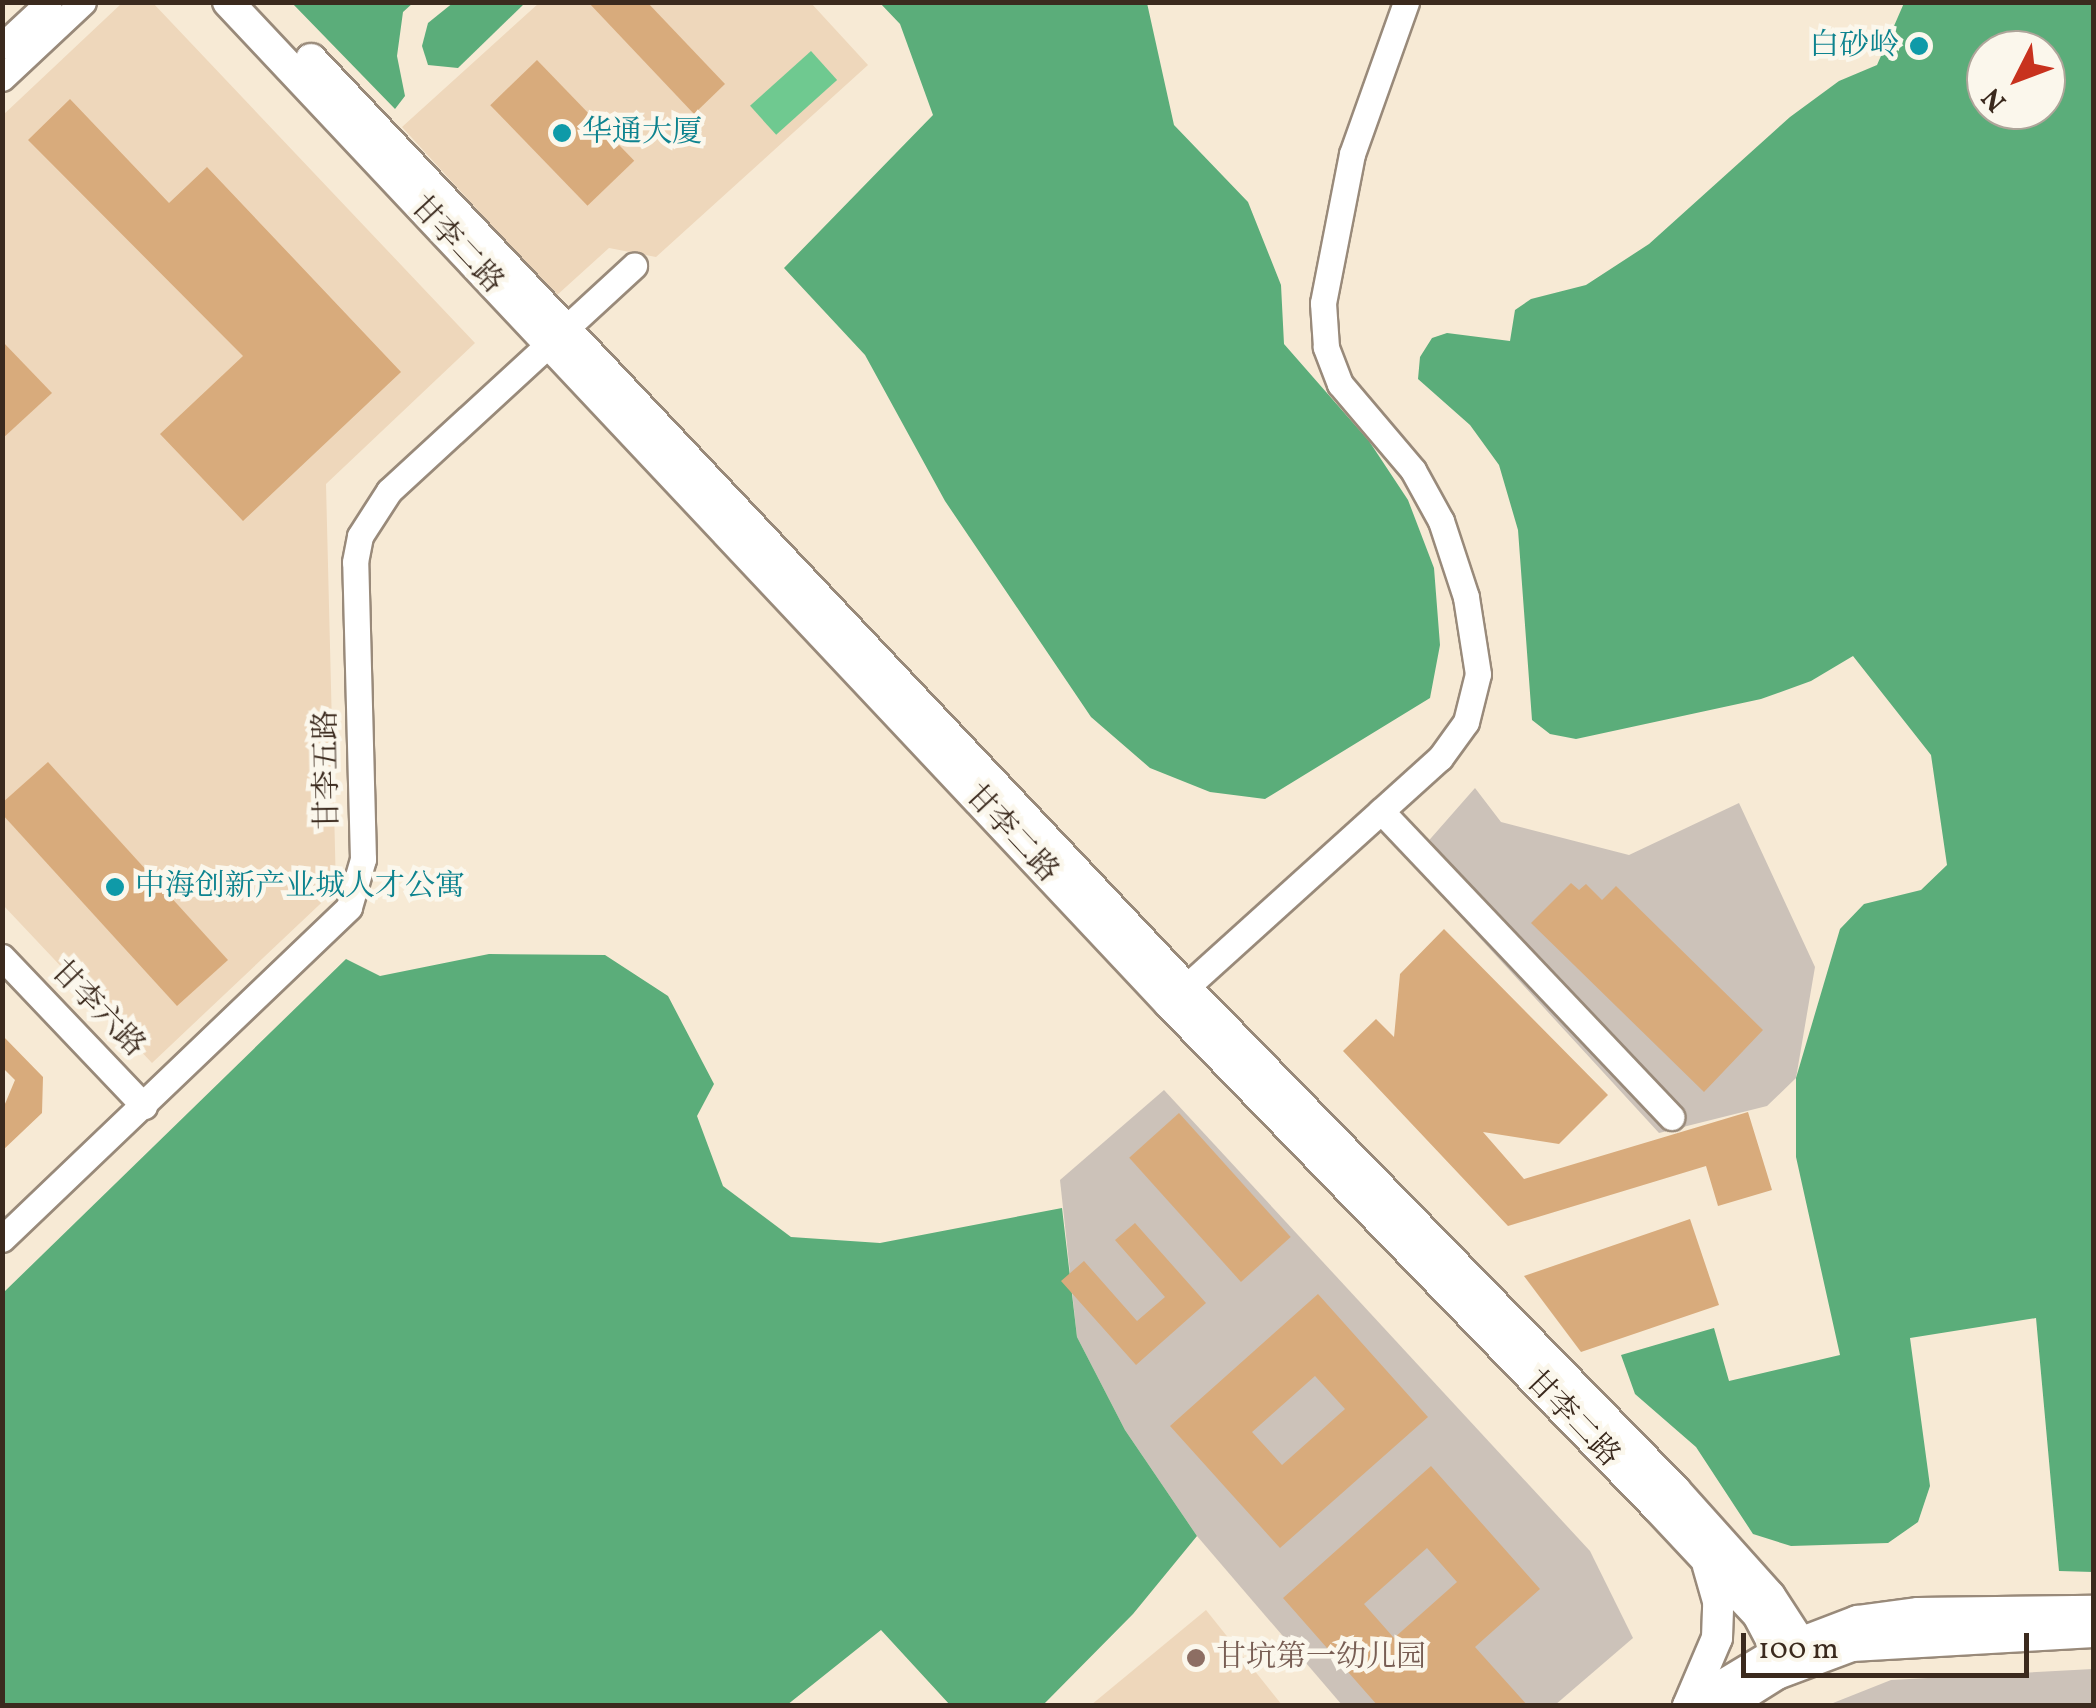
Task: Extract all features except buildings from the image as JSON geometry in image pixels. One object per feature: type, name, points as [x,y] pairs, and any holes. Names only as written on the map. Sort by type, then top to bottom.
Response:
[{"type":"main road","name":"甘李二路","points":[[228,2],[557,337],[1795,1655]]},
{"type":"main road","name":"甘李二路","points":[[257,2],[557,337]]},
{"type":"main road","name":"甘李二路","points":[[1178,995],[1675,1490],[1795,1655]]},
{"type":"main road","points":[[1688,1706],[1718,1638],[1718,1600],[1708,1562]]},
{"type":"main road","points":[[1688,1706],[1884,1616],[2094,1611]]},
{"type":"main road","points":[[1726,1706],[1795,1655],[1886,1640],[2094,1632]]},
{"type":"street","points":[[2,46],[49,2]]},
{"type":"street","points":[[2,78],[83,2]]},
{"type":"street","points":[[1178,995],[1440,758],[1466,722],[1478,674],[1466,598],[1441,520],[1413,470],[1340,384],[1326,347],[1323,303],[1352,154],[1406,2]]},
{"type":"street","name":"甘李五路","points":[[2,1239],[349,907],[363,859],[355,562],[360,536],[389,491],[634,266]]},
{"type":"street","points":[[1381,811],[1670,1117]]},
{"type":"street","name":"甘李六路","points":[[2,957],[144,1106]]},
{"type":"shaded area","points":[[122,3],[153,3],[475,343],[326,484],[336,889],[152,1063],[3,905],[2,116]]},
{"type":"shaded area","points":[[539,3],[811,3],[868,65],[656,257],[609,248],[556,296],[402,127]]},
{"type":"shaded area","points":[[1475,788],[1501,822],[1629,855],[1739,803],[1815,967],[1796,1078],[1767,1106],[1659,1133],[1410,862]]},
{"type":"shaded area","points":[[1164,1090],[1590,1551],[1633,1638],[1555,1705],[1342,1705],[1197,1536],[1125,1430],[1077,1337],[1060,1180]]},
{"type":"shaded area","name":"甘坑第一幼儿园","points":[[1206,1610],[1282,1705],[1091,1705]]},
{"type":"shaded area","points":[[2093,1669],[2093,1705],[1828,1705],[1891,1680]]},
{"type":"green space","points":[[454,2],[525,3],[458,68],[428,65],[422,46],[428,23]]},
{"type":"green space","points":[[292,3],[413,3],[403,12],[397,56],[405,96],[395,109]]},
{"type":"green space","points":[[880,3],[1147,3],[1174,125],[1248,202],[1281,285],[1284,344],[1369,441],[1408,500],[1434,568],[1440,645],[1430,698],[1265,799],[1210,792],[1150,768],[1091,717],[945,501],[865,355],[784,268],[933,115],[900,24]]},
{"type":"green space","points":[[1904,3],[2093,3],[2093,1572],[2059,1571],[2036,1318],[1910,1338],[1930,1486],[1918,1522],[1888,1543],[1791,1546],[1753,1534],[1696,1447],[1635,1394],[1621,1355],[1714,1328],[1729,1381],[1840,1355],[1796,1157],[1796,1078],[1840,929],[1864,904],[1921,890],[1947,865],[1931,755],[1853,656],[1811,681],[1761,699],[1576,739],[1550,734],[1532,720],[1518,530],[1499,465],[1470,425],[1418,379],[1420,357],[1432,338],[1447,333],[1510,341],[1515,310],[1531,299],[1586,285],[1649,244],[1790,117],[1839,81],[1877,65]]},
{"type":"green space","points":[[811,51],[837,80],[776,135],[750,106]]},
{"type":"green space","points":[[489,954],[605,955],[668,996],[714,1084],[697,1116],[723,1186],[791,1237],[880,1243],[1062,1208],[1077,1337],[1125,1430],[1197,1536],[1133,1614],[1043,1705],[950,1705],[881,1630],[787,1705],[3,1706],[3,1293],[346,959],[380,976]]},
{"type":"place","name":"白砂岭","points":[[1919,46]]},
{"type":"place","name":"华通大厦","points":[[562,133]]},
{"type":"place","name":"中海创新产业城人才公寓","points":[[115,887]]},
{"type":"place","name":"甘坑第一幼儿园","points":[[1196,1658]]}]
